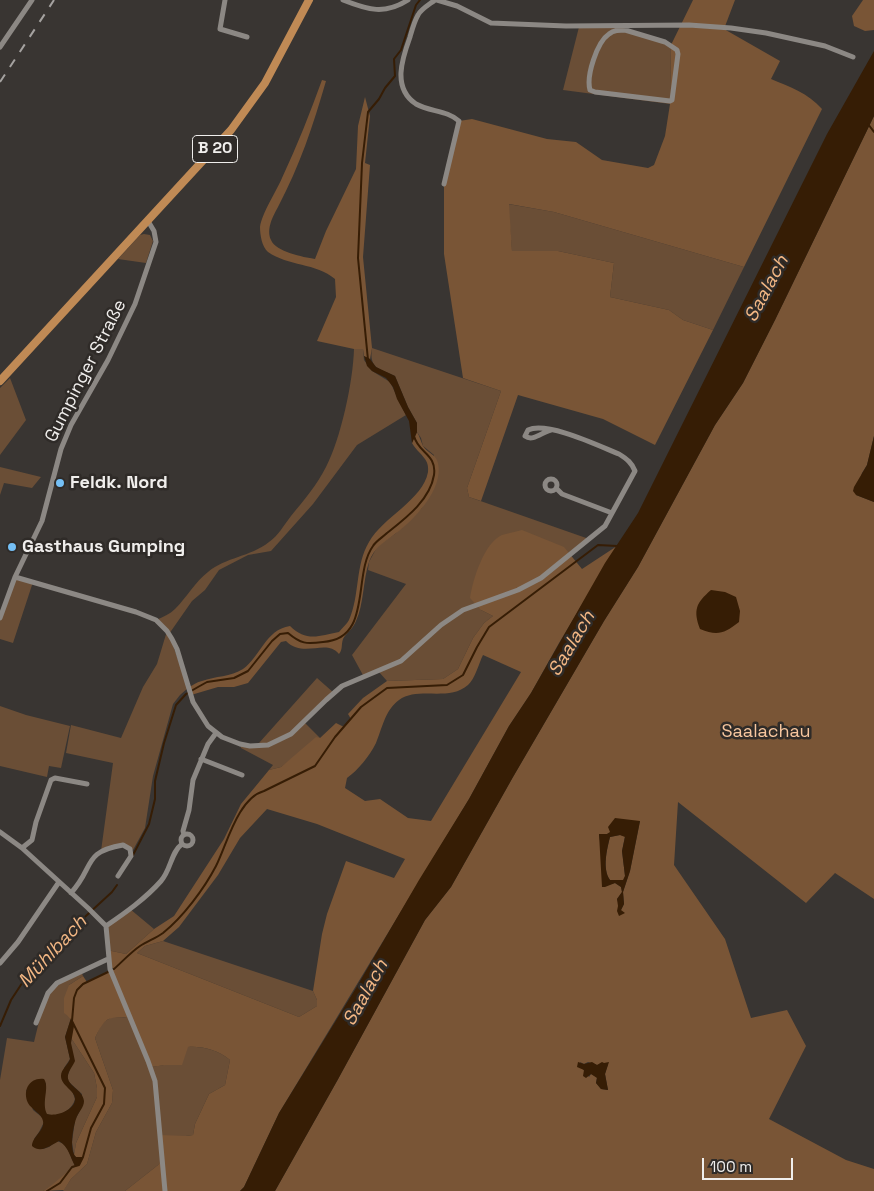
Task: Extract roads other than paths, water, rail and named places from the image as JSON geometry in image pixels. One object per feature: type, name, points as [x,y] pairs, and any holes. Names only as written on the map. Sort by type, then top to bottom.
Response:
[{"type":"main road","name":"B 20","points":[[1,380],[212,153],[249,107],[272,70],[309,0]]},
{"type":"street","points":[[0,47],[32,0]]},
{"type":"street","points":[[226,0],[220,29],[247,37]]},
{"type":"street","points":[[343,0],[382,11],[396,8],[408,0]]},
{"type":"street","points":[[444,184],[459,121],[452,115],[424,108],[416,103],[407,96],[401,78],[403,55],[418,14],[436,0],[457,6],[491,22],[566,26],[602,24],[689,25],[731,28],[826,46],[853,57]]},
{"type":"street","points":[[602,24],[606,36]]},
{"type":"street","points":[[629,30],[665,42],[675,48],[678,54],[672,100],[667,102],[590,90],[590,77],[594,60],[597,50],[606,36],[614,31],[629,30]]},
{"type":"street","name":"Gumpinger Straße","points":[[0,618],[15,577],[42,521],[59,456],[71,425],[108,360],[135,304],[156,242],[154,231],[148,221]]},
{"type":"street","points":[[15,577],[136,612],[156,620],[167,631],[177,649],[188,688],[202,718],[216,733],[231,741],[250,746],[268,745],[281,740],[295,731],[342,686],[401,662],[441,625],[463,610],[532,584],[605,526],[635,471],[630,462],[619,454],[585,440],[551,430]]},
{"type":"street","points":[[556,488],[562,494],[612,513]]},
{"type":"street","points":[[182,844],[181,840],[184,836],[183,831],[189,810],[193,780],[208,744],[216,733]]},
{"type":"street","points":[[201,759],[242,775]]},
{"type":"street","points":[[22,848],[32,840],[36,822],[51,780],[55,778],[88,784]]},
{"type":"street","points":[[0,832],[22,848],[106,926],[108,959],[112,978],[155,1081],[165,1191]]},
{"type":"street","points":[[182,844],[188,846],[193,842],[193,838],[190,835],[184,836]]},
{"type":"street","points":[[106,926],[136,905],[162,881],[177,848],[182,844]]},
{"type":"street","points":[[72,893],[82,880],[96,853],[122,845],[130,849],[131,856],[118,876]]},
{"type":"street","points":[[0,962],[18,942],[59,882]]},
{"type":"street","points":[[36,1023],[48,993],[57,983],[108,959]]},
{"type":"water","name":"Saalach","points":[[874,51],[874,116],[743,383],[715,425],[638,567],[604,621],[451,887],[425,920],[275,1191],[240,1191],[244,1187],[279,1113],[469,799],[509,726],[531,693],[605,563],[638,513],[827,134]]},
{"type":"water","points":[[364,356],[370,359],[376,367],[395,376],[417,423],[417,432],[412,443],[409,421],[393,387],[386,378],[372,371],[367,366]]},
{"type":"water","points":[[874,436],[874,502],[856,495],[853,491],[867,465]]},
{"type":"water","points":[[711,590],[725,592],[736,597],[740,611],[739,622],[720,633],[711,633],[700,629],[698,622],[697,607]]},
{"type":"water","points":[[615,818],[640,821],[630,871],[623,892],[624,904],[621,910],[625,913],[619,916],[617,899],[622,892],[621,887],[615,883],[602,887],[599,834],[610,832],[608,827]],"holes":[[[620,835],[625,837],[622,851],[625,876],[623,880],[610,880],[606,870],[610,837]]]},
{"type":"water","points":[[71,1018],[74,1026],[71,1043],[75,1061],[68,1079],[81,1093],[84,1101],[75,1123],[72,1144],[76,1157],[83,1157],[79,1165],[75,1166],[67,1149],[59,1141],[42,1149],[32,1146],[42,1127],[43,1121],[26,1098],[28,1085],[35,1080],[44,1079],[46,1083],[45,1109],[47,1114],[64,1112],[74,1103],[73,1093],[63,1083],[61,1076],[70,1059],[65,1037]]},
{"type":"water","points":[[578,1062],[584,1064],[592,1062],[597,1065],[602,1062],[609,1062],[605,1074],[608,1090],[601,1089],[596,1083],[597,1078],[591,1074],[586,1078],[583,1076],[584,1070],[577,1067]]},
{"type":"waterway","points":[[368,360],[358,258],[362,163],[368,112],[395,76],[394,59],[401,50],[416,5],[420,0]]},
{"type":"waterway","points":[[868,124],[874,132]]},
{"type":"waterway","points":[[133,855],[149,824],[155,799],[155,781],[176,705],[186,694],[207,682],[234,678],[248,671],[280,634],[288,633],[300,641],[312,643],[339,638],[349,630],[355,618],[363,573],[373,546],[416,508],[432,484],[434,475],[433,462],[416,442],[414,436]]},
{"type":"waterway","points":[[114,969],[137,948],[163,933],[192,902],[216,866],[240,812],[255,795],[315,766],[335,737],[361,707],[387,688],[447,685],[463,675],[489,627],[598,545],[617,546]]},
{"type":"waterway","name":"Mühlbach","points":[[0,1026],[11,1000],[30,971],[117,885]]},
{"type":"waterway","points":[[47,1191],[60,1183],[72,1167],[79,1165],[91,1128],[104,1104],[105,1088],[72,1021],[74,998],[77,990],[83,984],[108,972]]},
{"type":"railway","points":[[0,82],[54,0]]},
{"type":"place","name":"Feldk. Nord","points":[[60,483]]},
{"type":"place","name":"Gasthaus Gumping","points":[[12,547]]},
{"type":"park label","name":"Saalachau","points":[[766,732]]}]
